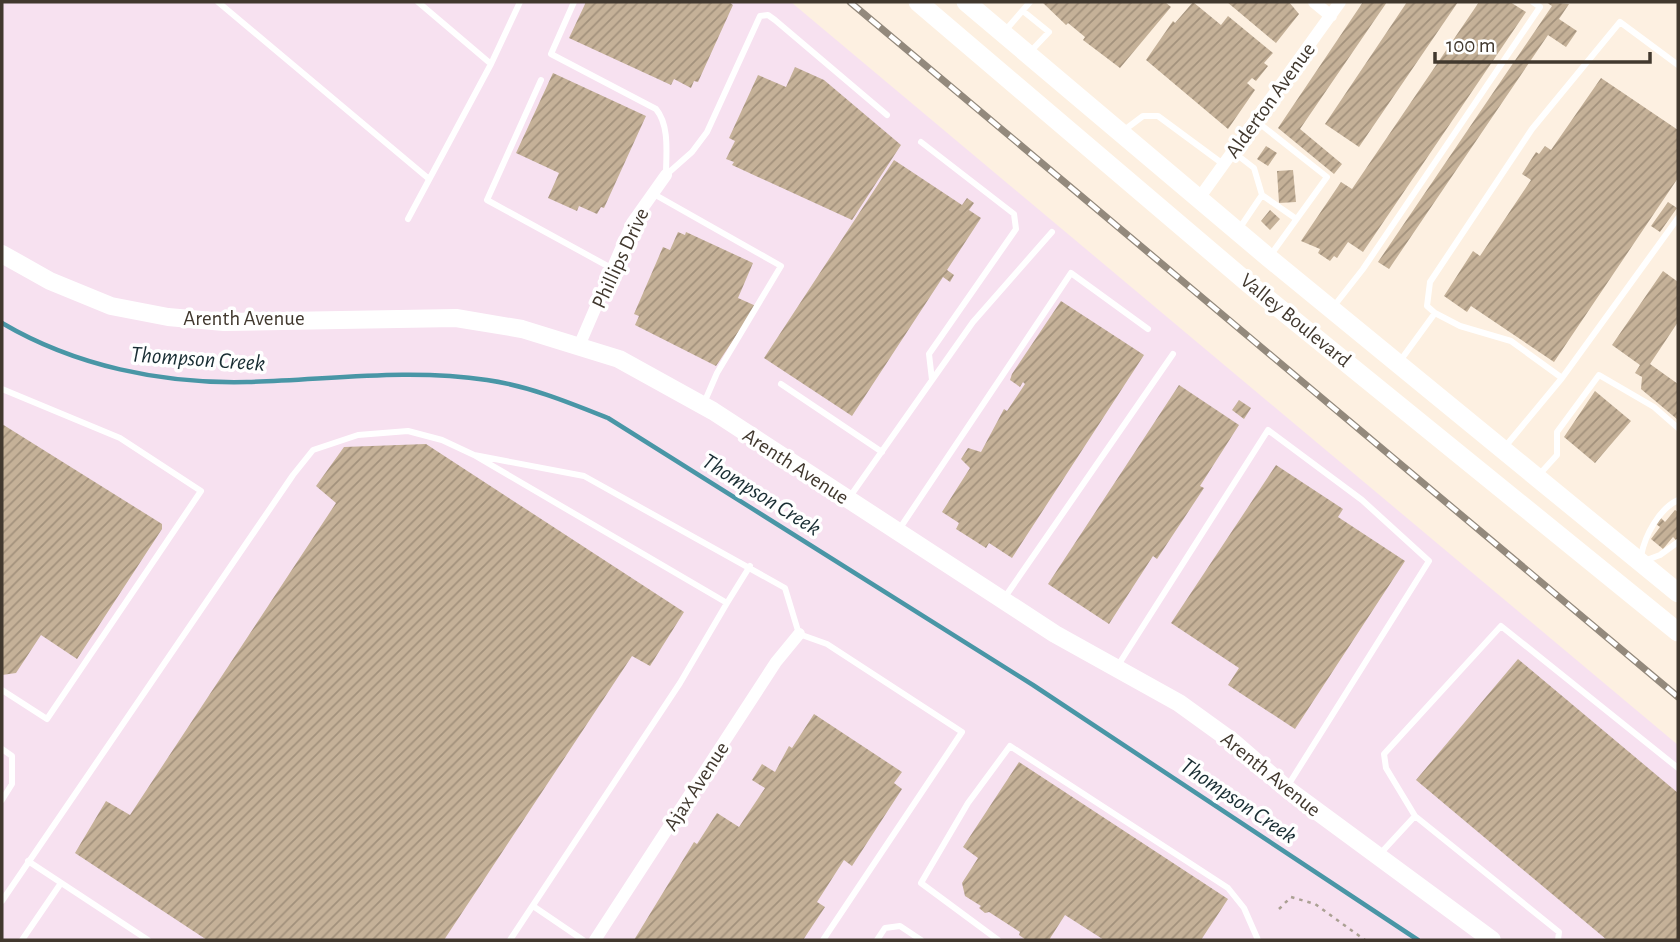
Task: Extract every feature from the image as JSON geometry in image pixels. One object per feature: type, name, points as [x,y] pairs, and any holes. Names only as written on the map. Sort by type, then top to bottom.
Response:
[{"type":"main road","name":"Valley Boulevard","points":[[918,2],[1180,222],[1248,283],[1678,632]]},
{"type":"main road","name":"Valley Boulevard","points":[[966,2],[1269,258],[1678,593]]},
{"type":"main road","points":[[1180,222],[1200,197]]},
{"type":"street","points":[[1314,2],[1331,16]]},
{"type":"street","name":"Alderton Avenue","points":[[1200,197],[1340,2]]},
{"type":"street","name":"Phillips Drive","points":[[579,346],[632,223],[667,175]]},
{"type":"street","name":"Arenth Avenue","points":[[2,254],[50,281],[111,306],[168,317],[225,322],[456,318],[522,329],[619,359],[703,405],[1002,601],[1179,703],[1233,742],[1287,789],[1492,940]]},
{"type":"street","name":"Ajax Avenue","points":[[595,940],[776,662],[799,634]]},
{"type":"lane","points":[[218,2],[429,179]]},
{"type":"lane","points":[[418,2],[491,64]]},
{"type":"lane","points":[[408,219],[491,64],[520,2]]},
{"type":"lane","points":[[574,2],[551,54],[656,109],[663,117],[667,175]]},
{"type":"lane","points":[[1003,33],[1030,2]]},
{"type":"lane","points":[[1332,308],[1363,269],[1540,7],[1533,2]]},
{"type":"lane","points":[[1023,11],[1049,32],[1027,55]]},
{"type":"lane","points":[[667,175],[692,152],[707,132],[761,16],[768,15],[775,20],[887,114]]},
{"type":"lane","points":[[1562,378],[1511,341],[1460,326],[1435,313],[1427,306],[1430,282],[1532,129],[1620,22],[1678,65]]},
{"type":"lane","points":[[541,80],[487,201],[613,268]]},
{"type":"lane","points":[[1122,132],[1143,116],[1158,116],[1223,164]]},
{"type":"lane","points":[[1255,121],[1326,177],[1269,258]]},
{"type":"lane","points":[[921,142],[1014,214],[1016,229],[929,354],[932,380]]},
{"type":"lane","points":[[1233,151],[1254,168],[1262,195],[1295,218]]},
{"type":"lane","points":[[652,193],[782,266],[717,373],[703,405]]},
{"type":"lane","points":[[1238,230],[1262,195]]},
{"type":"lane","points":[[1503,450],[1562,378],[1678,218]]},
{"type":"lane","points":[[848,500],[973,322],[1052,232]]},
{"type":"lane","points":[[897,532],[1071,273],[1148,329]]},
{"type":"lane","points":[[1399,362],[1435,313]]},
{"type":"lane","points":[[1002,601],[1172,354]]},
{"type":"lane","points":[[1537,478],[1558,455],[1557,432],[1599,375],[1654,407],[1678,428]]},
{"type":"lane","points":[[781,384],[882,452]]},
{"type":"lane","points":[[2,389],[120,438],[201,491],[47,719],[2,690]]},
{"type":"lane","points":[[1116,668],[1268,430],[1362,500],[1429,561],[1287,789]]},
{"type":"lane","points":[[2,901],[293,475],[313,450],[358,435],[408,431],[442,440],[474,455],[727,603]]},
{"type":"lane","points":[[474,455],[584,476],[750,566],[785,588],[799,634],[827,644],[962,732],[823,940]]},
{"type":"lane","points":[[1678,500],[1654,523],[1643,542],[1640,562],[1660,555],[1678,542]]},
{"type":"lane","points":[[510,940],[681,683],[750,566]]},
{"type":"lane","points":[[1558,940],[1559,932],[1538,912],[1415,816],[1386,768],[1384,754],[1501,626],[1678,768]]},
{"type":"lane","points":[[998,940],[921,883],[968,803],[1010,746],[1228,888],[1244,908],[1258,940]]},
{"type":"lane","points":[[2,749],[12,756],[12,784],[2,800]]},
{"type":"lane","points":[[1378,856],[1415,816]]},
{"type":"lane","points":[[29,861],[148,940]]},
{"type":"lane","points":[[22,940],[61,883]]},
{"type":"lane","points":[[533,906],[583,940]]},
{"type":"lane","points":[[877,940],[885,928],[900,926],[920,940]]},
{"type":"path","points":[[1279,909],[1291,897],[1305,900],[1366,940]]},
{"type":"shaded area","points":[[2,2],[791,2],[1678,745],[1678,940],[2,940]]},
{"type":"building","points":[[586,2],[729,2],[733,5],[698,82],[694,81],[691,88],[674,79],[671,85],[569,38]]},
{"type":"building","points":[[1042,2],[1165,2],[1171,7],[1120,68],[1083,40],[1085,37],[1068,23],[1066,25]]},
{"type":"building","points":[[1193,2],[1221,25],[1228,16],[1273,53],[1264,63],[1268,66],[1256,81],[1252,78],[1247,83],[1255,90],[1228,129],[1146,60],[1173,21],[1175,23]]},
{"type":"building","points":[[1227,2],[1289,2],[1299,14],[1276,43]]},
{"type":"building","points":[[1363,2],[1387,2],[1300,129],[1342,164],[1334,174],[1278,128]]},
{"type":"building","points":[[1407,2],[1458,2],[1359,147],[1325,124]]},
{"type":"building","points":[[1479,2],[1510,2],[1526,12],[1363,252],[1348,242],[1337,258],[1334,256],[1330,261],[1318,253],[1320,249],[1301,241],[1341,182],[1352,189]]},
{"type":"building","points":[[1546,2],[1569,4],[1559,19],[1577,31],[1566,47],[1548,35],[1389,269],[1378,262],[1552,6]]},
{"type":"building","points":[[795,67],[824,80],[901,145],[852,220],[732,165],[734,162],[726,159],[735,141],[729,138],[758,75],[786,87]]},
{"type":"building","points":[[553,73],[646,116],[604,208],[601,207],[597,214],[579,206],[577,211],[548,198],[559,173],[516,153]]},
{"type":"building","points":[[1601,78],[1678,130],[1678,178],[1554,362],[1471,306],[1467,312],[1444,296],[1473,251],[1480,256],[1531,180],[1522,174],[1536,152],[1539,154],[1545,146],[1551,150]]},
{"type":"building","points":[[1266,146],[1277,153],[1268,166],[1257,159]]},
{"type":"building","points":[[894,160],[962,205],[967,198],[974,203],[969,210],[981,218],[947,270],[954,275],[950,282],[943,277],[852,416],[764,358]]},
{"type":"building","points":[[1293,170],[1296,202],[1279,203],[1277,171]]},
{"type":"building","points":[[1668,202],[1677,208],[1660,232],[1651,226]]},
{"type":"building","points":[[1270,210],[1280,219],[1270,230],[1261,221]]},
{"type":"building","points":[[678,232],[685,235],[686,232],[753,263],[738,298],[756,306],[716,366],[635,325],[639,316],[634,314],[663,247],[670,250]]},
{"type":"building","points":[[1663,271],[1678,282],[1678,322],[1650,364],[1678,384],[1678,420],[1641,389],[1642,377],[1635,373],[1640,365],[1612,345]]},
{"type":"building","points":[[1061,301],[1144,355],[1012,558],[989,543],[986,548],[956,529],[959,523],[942,512],[970,468],[961,459],[968,448],[981,452],[1004,409],[1007,411],[1025,384],[1023,382],[1020,387],[1010,380],[1012,374]]},
{"type":"building","points":[[1179,385],[1239,425],[1200,486],[1204,488],[1157,559],[1153,556],[1109,624],[1048,584]]},
{"type":"building","points":[[1595,391],[1631,421],[1595,463],[1564,437]]},
{"type":"building","points":[[1239,400],[1251,408],[1244,419],[1232,410]]},
{"type":"building","points":[[2,424],[162,524],[162,529],[77,659],[41,635],[16,673],[2,675]]},
{"type":"building","points":[[426,444],[684,612],[650,666],[632,656],[444,940],[207,940],[75,853],[106,801],[130,815],[336,503],[316,486],[344,447]]},
{"type":"building","points":[[1276,465],[1343,509],[1338,517],[1405,561],[1295,729],[1228,685],[1239,668],[1171,623]]},
{"type":"building","points":[[1675,510],[1678,512],[1678,538],[1676,540],[1673,537],[1663,549],[1651,539],[1660,527],[1656,524],[1661,518],[1665,522]]},
{"type":"building","points":[[1518,659],[1678,793],[1678,940],[1607,940],[1416,780]]},
{"type":"building","points":[[814,714],[902,772],[894,783],[902,789],[852,866],[844,860],[817,902],[825,907],[803,940],[634,940],[694,842],[697,844],[717,813],[739,827],[765,788],[752,780],[762,764],[775,772],[789,746],[792,748]]},
{"type":"building","points":[[1019,762],[1228,899],[1201,940],[1104,940],[1065,915],[1049,940],[1026,940],[1019,935],[1020,932],[989,912],[985,913],[979,908],[981,906],[965,896],[962,883],[978,858],[963,847]]},
{"type":"waterway","name":"Thompson Creek","points":[[2,323],[59,351],[151,376],[215,382],[397,375],[457,377],[487,380],[533,390],[608,418],[1033,685],[1418,940]]},
{"type":"railway","points":[[850,2],[1678,697]]}]
